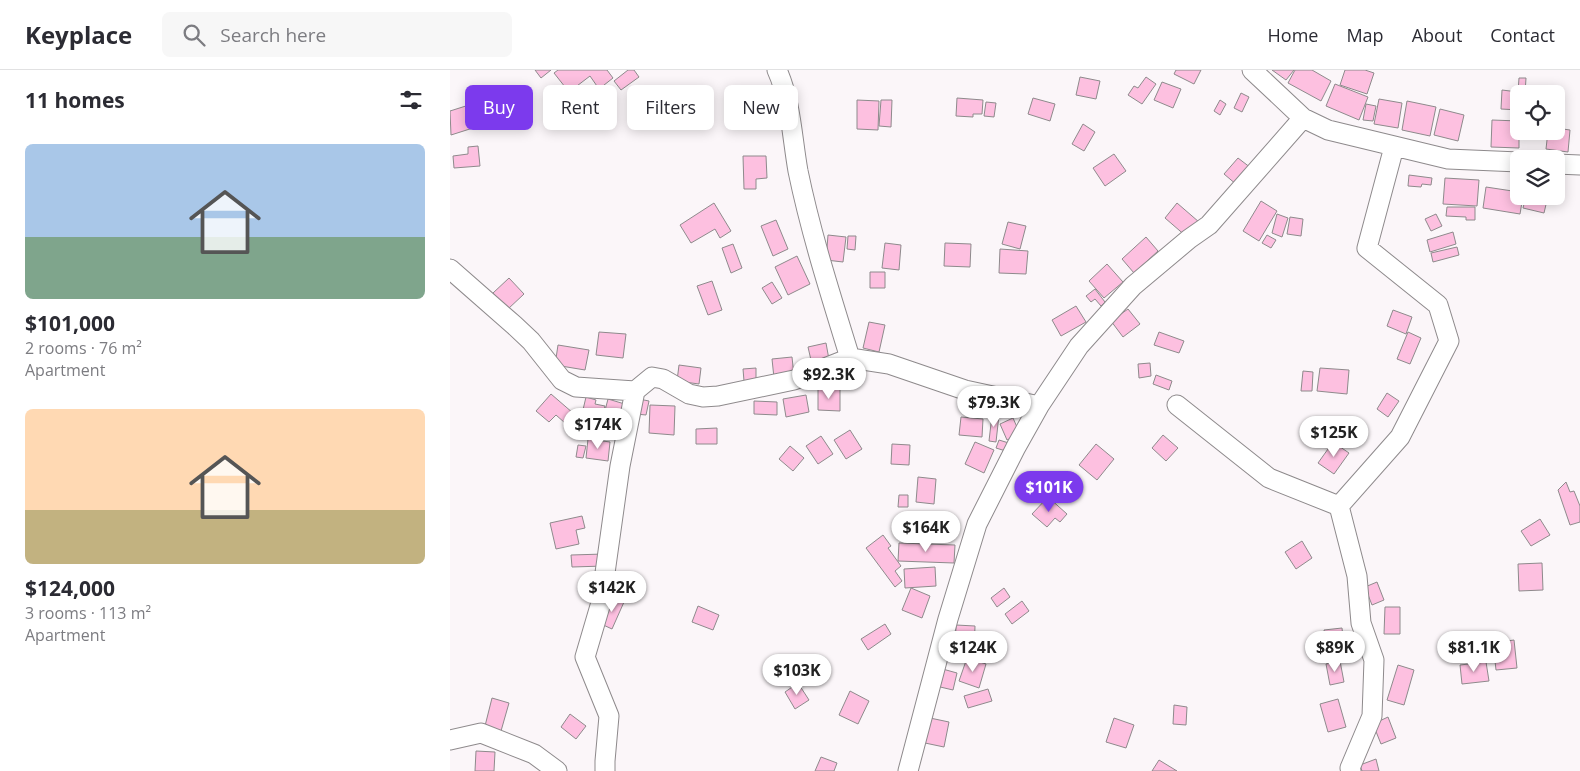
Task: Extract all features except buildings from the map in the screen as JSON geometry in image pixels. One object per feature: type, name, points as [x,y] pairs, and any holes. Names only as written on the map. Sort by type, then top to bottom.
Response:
[{"type":"street","points":[[777,70],[784,86],[798,170],[819,260],[850,358]]},
{"type":"street","points":[[1252,70],[1304,118],[1328,130],[1448,160],[1510,162]]},
{"type":"street","points":[[908,771],[948,619],[977,524],[1039,406],[1078,346],[1133,286],[1189,239],[1209,225],[1304,118]]},
{"type":"street","points":[[1339,506],[1400,437],[1449,341],[1438,305],[1367,248],[1394,147]]},
{"type":"street","points":[[1565,164],[1580,165]]},
{"type":"street","points":[[450,268],[531,341],[562,380],[576,387],[635,391]]},
{"type":"street","points":[[605,771],[609,716],[586,656],[605,589],[605,572],[620,466],[635,391],[652,377],[655,377],[689,394],[703,397],[718,396],[794,380],[850,358],[890,364],[965,390],[1039,406]]},
{"type":"street","points":[[1177,405],[1269,478],[1339,506]]},
{"type":"street","points":[[1339,506],[1357,576],[1361,623],[1374,660],[1372,716],[1350,768],[1352,771]]},
{"type":"street","points":[[450,740],[480,733],[534,754],[557,771]]}]
